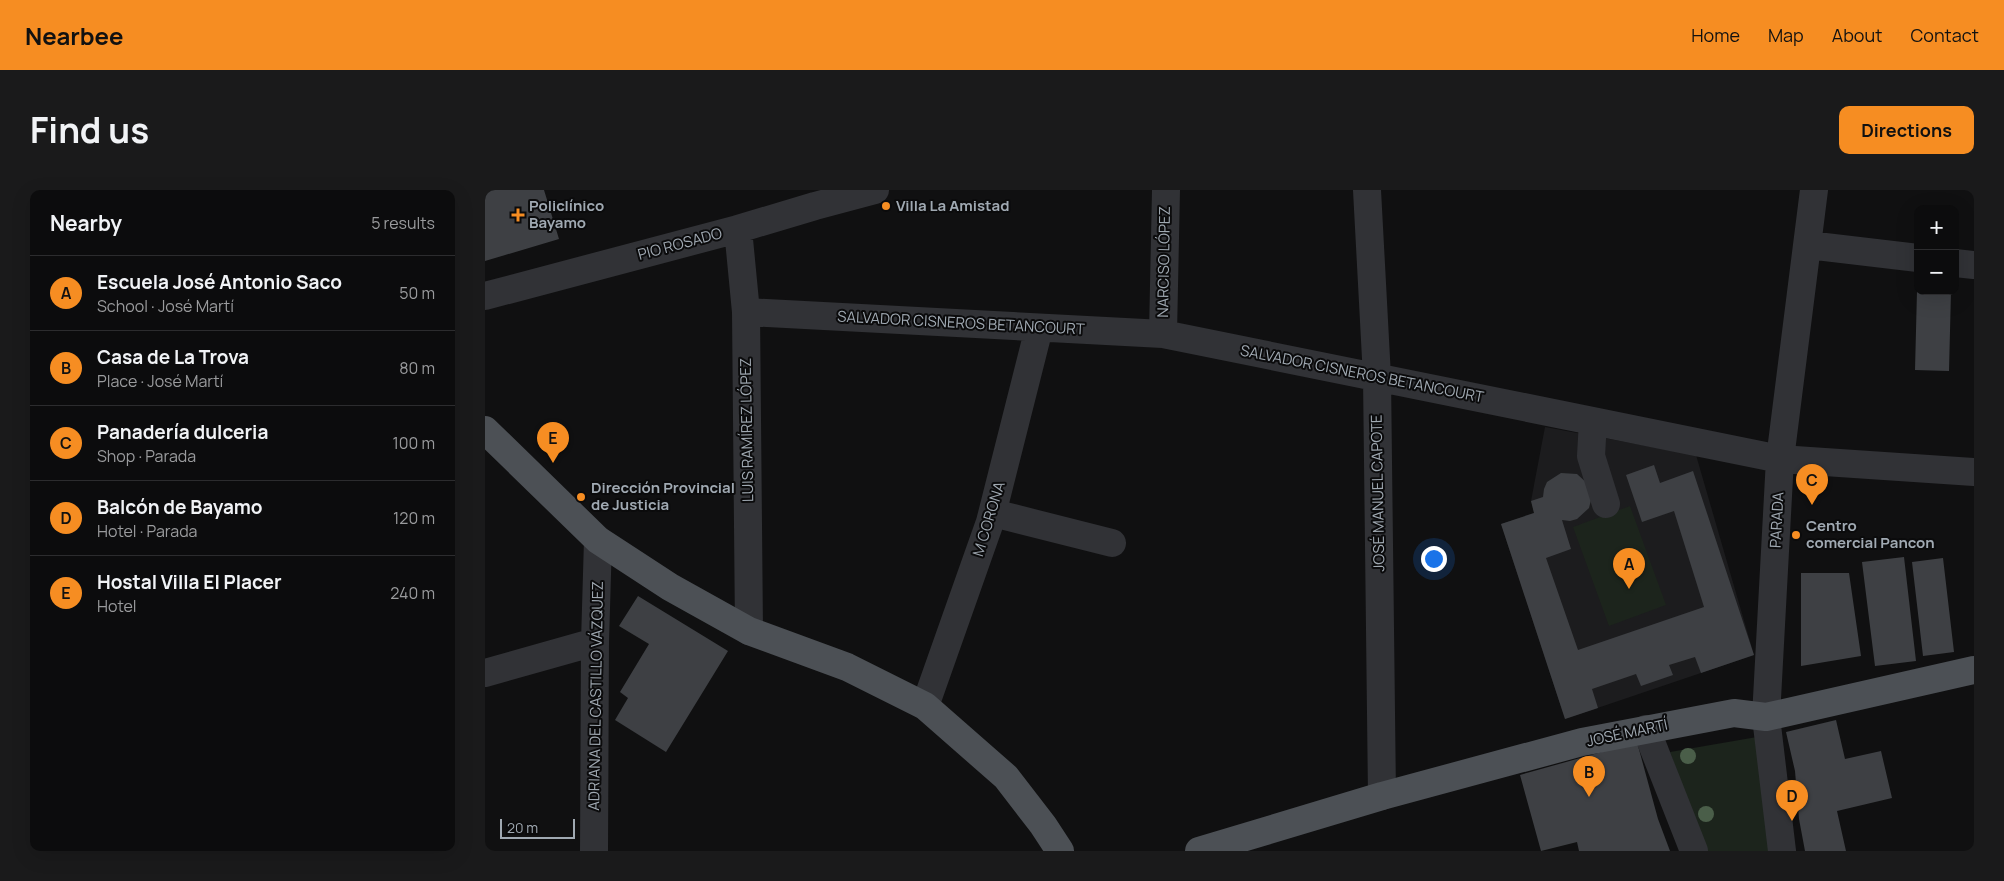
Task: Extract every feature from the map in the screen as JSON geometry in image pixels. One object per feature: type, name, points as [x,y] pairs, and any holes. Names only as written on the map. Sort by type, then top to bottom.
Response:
[{"type":"main road","points":[[485,430],[598,540],[670,587],[749,630],[847,667],[925,706],[1006,777],[1043,825],[1060,851]]},
{"type":"main road","name":"JOSÉ MARTÍ","points":[[1199,851],[1383,796],[1583,742],[1646,728],[1734,713],[1766,716],[1974,670]]},
{"type":"street","name":"PIO ROSADO","points":[[485,296],[738,229],[813,198],[875,190]]},
{"type":"street","name":"NARCISO LÓPEZ","points":[[1163,334],[1166,190]]},
{"type":"street","name":"JOSÉ MANUEL CAPOTE","points":[[1367,190],[1377,377],[1383,796]]},
{"type":"street","name":"PARADA","points":[[1782,851],[1766,716],[1780,458],[1814,190]]},
{"type":"street","name":"LUIS RAMÍREZ LÓPEZ","points":[[738,229],[746,312],[749,630]]},
{"type":"street","points":[[1808,245],[1914,258]]},
{"type":"street","points":[[1959,263],[1974,265]]},
{"type":"street","name":"SALVADOR CISNEROS BETANCOURT","points":[[746,312],[1163,334],[1780,458],[1974,472]]},
{"type":"street","name":"M CORONA","points":[[925,706],[993,513],[1039,328]]},
{"type":"street","points":[[1593,421],[1591,456],[1607,504]]},
{"type":"street","points":[[993,513],[1112,543]]},
{"type":"street","name":"ADRIANA DEL CASTILLO VÁZQUEZ","points":[[594,851],[595,642],[598,540]]},
{"type":"street","points":[[485,673],[595,642]]},
{"type":"street","points":[[1646,728],[1694,851]]},
{"type":"shaded area","points":[[1545,427],[1696,455],[1754,655],[1565,719],[1501,524],[1534,513],[1531,501]]},
{"type":"shaded area","points":[[1630,506],[1666,605],[1609,626],[1573,527]]},
{"type":"shaded area","points":[[1757,737],[1771,851],[1706,851],[1670,752]]},
{"type":"building","name":"Policlínico Bayamo","points":[[485,190],[544,190],[559,239],[485,261]]},
{"type":"building","points":[[1917,295],[1951,295],[1949,371],[1915,370]]},
{"type":"building","points":[[1654,465],[1660,483],[1693,471],[1754,655],[1701,673],[1695,657],[1669,665],[1673,675],[1641,686],[1636,674],[1592,689],[1598,708],[1565,719],[1501,524],[1534,513],[1531,501],[1543,497],[1547,482],[1561,473],[1577,474],[1589,485],[1591,500],[1589,508],[1577,519],[1570,521],[1562,520],[1571,549],[1546,558],[1578,650],[1704,607],[1674,511],[1642,522],[1626,475]]},
{"type":"building","points":[[1904,557],[1916,661],[1875,666],[1862,562]]},
{"type":"building","points":[[1943,558],[1954,652],[1923,656],[1912,562]]},
{"type":"building","points":[[1801,573],[1849,573],[1861,656],[1801,666]]},
{"type":"building","points":[[638,596],[728,651],[666,752],[615,720],[628,698],[620,692],[649,644],[619,626]]},
{"type":"building","points":[[1836,720],[1845,759],[1881,751],[1892,798],[1837,811],[1846,851],[1805,851],[1799,819],[1795,771],[1786,732]]},
{"type":"building","points":[[1637,742],[1658,819],[1670,851],[1579,851],[1577,842],[1541,851],[1520,775]]},
{"type":"place","name":"Villa La Amistad","points":[[886,206]]},
{"type":"place","name":"Policlínico Bayamo","points":[[518,215]]},
{"type":"place","name":"Hostal Villa El Placer","points":[[553,463]]},
{"type":"place","name":"Dirección Provincial de Justicia","points":[[581,497]]},
{"type":"place","name":"Panadería dulceria","points":[[1812,505]]},
{"type":"place","name":"Centro comercial Pancon","points":[[1796,535]]},
{"type":"place","name":"Escuela José Antonio Saco","points":[[1629,589]]},
{"type":"place","name":"Casa de La Trova","points":[[1589,797]]},
{"type":"place","name":"Balcón de Bayamo","points":[[1792,821]]}]
